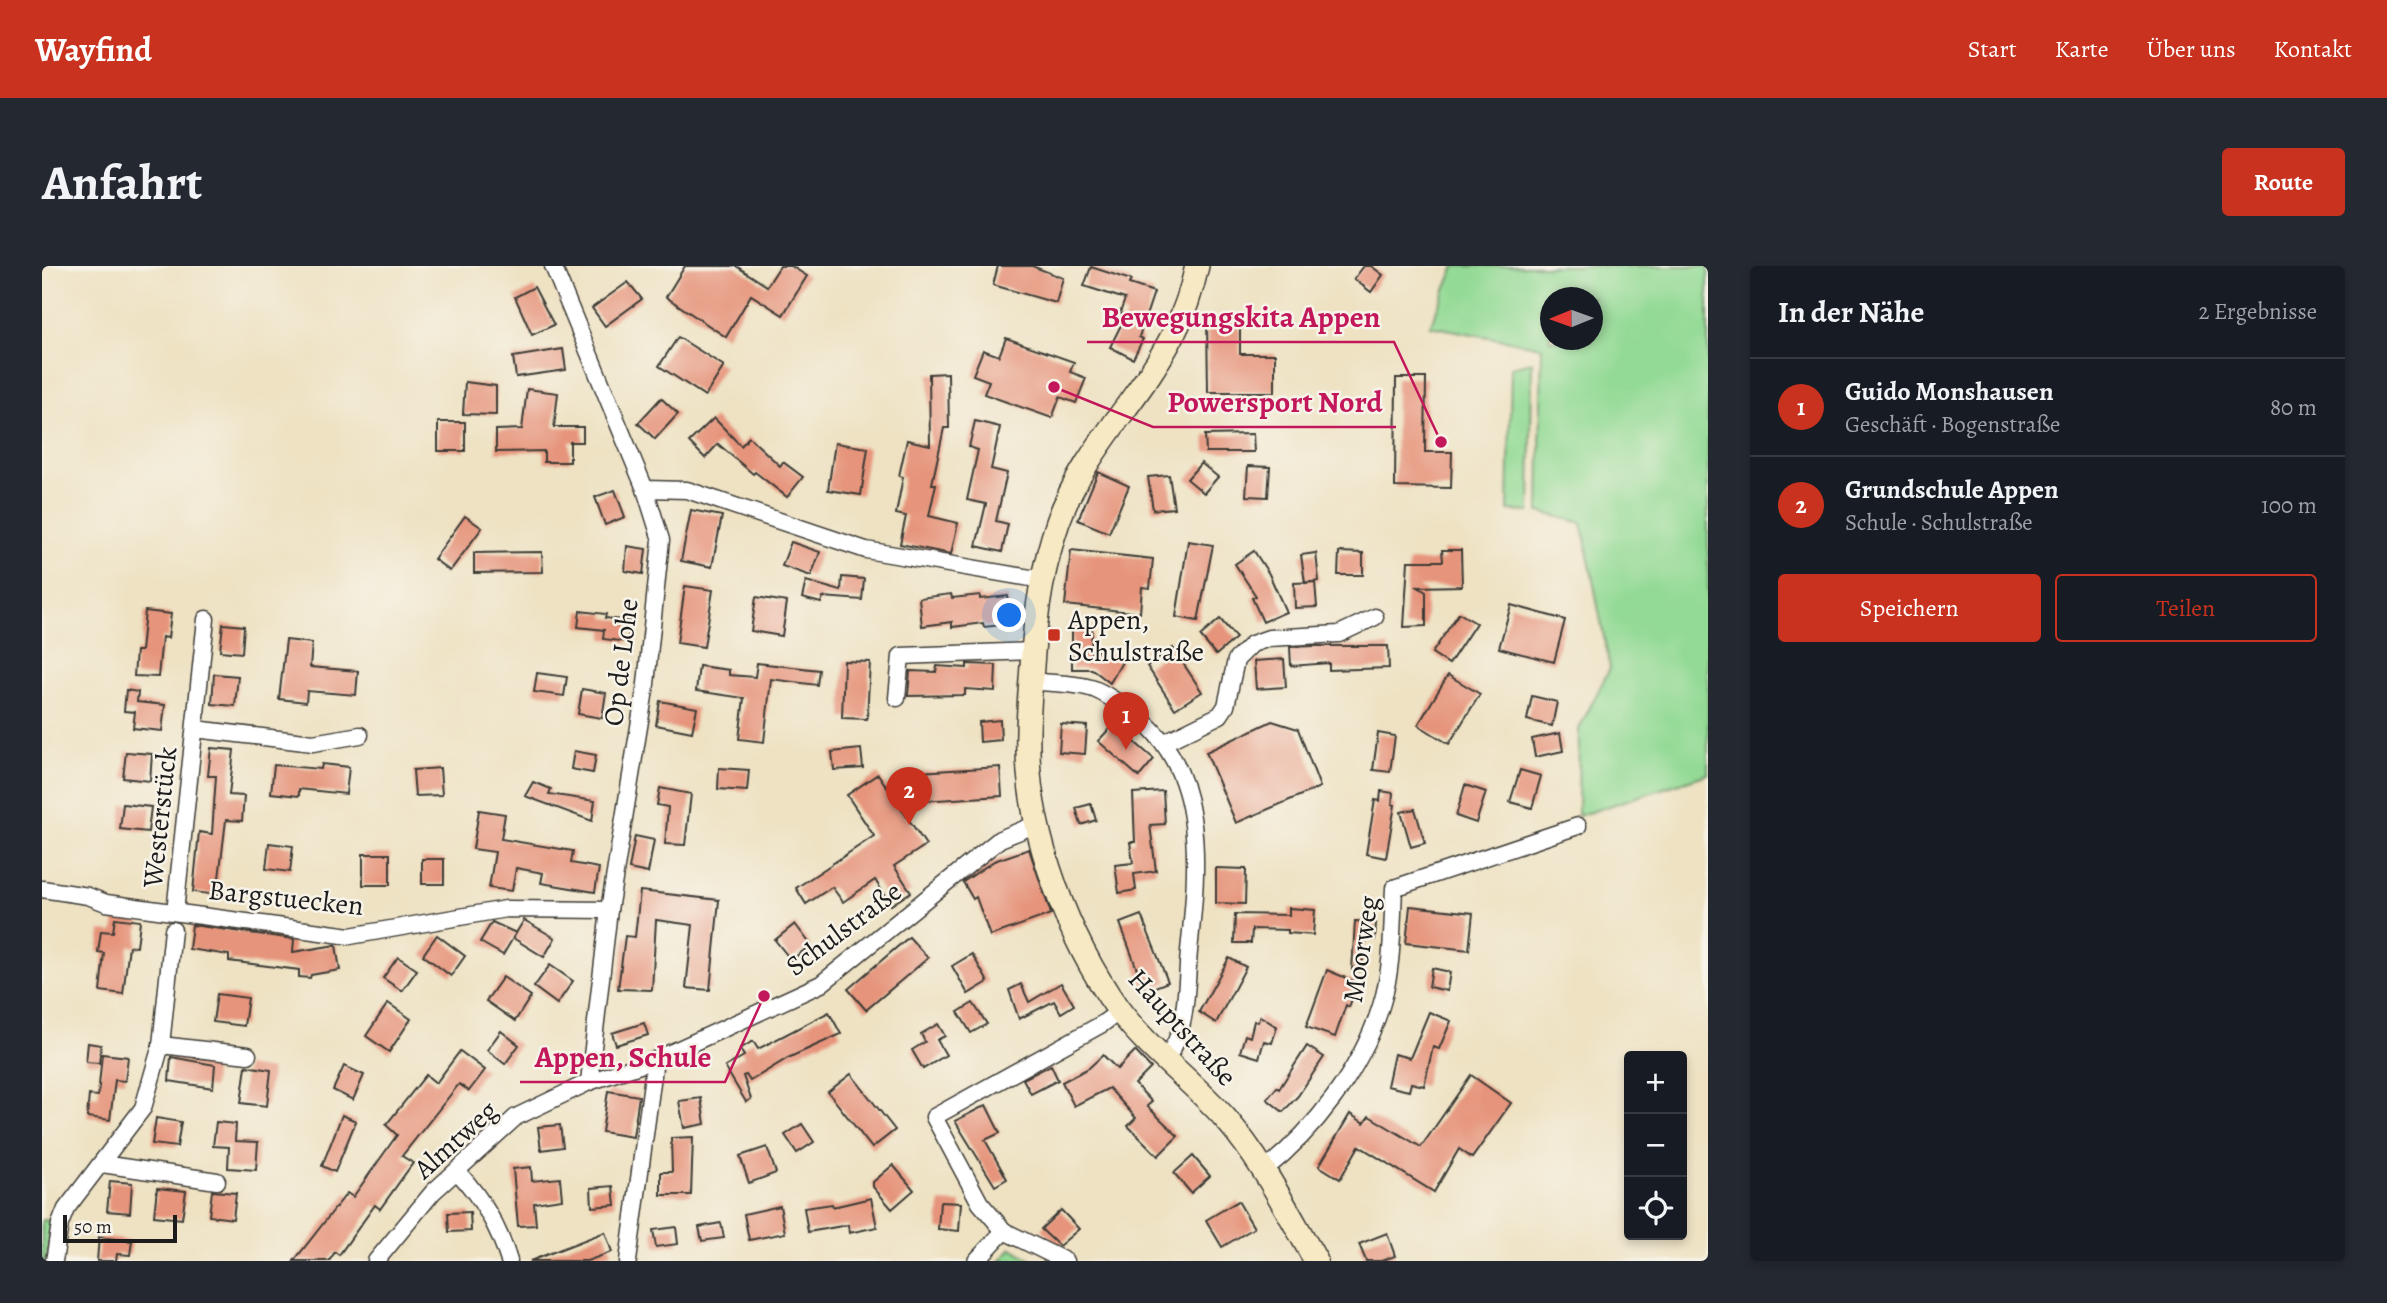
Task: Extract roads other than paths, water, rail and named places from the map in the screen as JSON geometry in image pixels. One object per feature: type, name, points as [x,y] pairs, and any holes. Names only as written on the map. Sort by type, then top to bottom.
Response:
[{"type":"main road","name":"Hauptstraße","points":[[1197,266],[1174,335],[1145,381],[1082,469],[1058,522],[1042,580],[1033,651],[1028,751],[1037,824],[1073,929],[1120,1011],[1226,1119],[1263,1171],[1316,1261]]},
{"type":"street","name":"Op de Lohe","points":[[553,266],[645,489],[661,540],[646,684],[609,910],[589,1083]]},
{"type":"street","points":[[645,489],[687,490],[866,550],[1042,580]]},
{"type":"street","points":[[1165,742],[1220,715],[1226,706],[1236,660],[1252,644],[1280,636],[1339,634],[1375,617]]},
{"type":"street","name":"Westerstück","points":[[175,912],[206,619]]},
{"type":"street","points":[[897,698],[901,656],[1033,651]]},
{"type":"street","points":[[1031,681],[1066,683],[1096,690],[1138,716],[1165,742],[1185,784],[1195,841],[1191,926],[1179,1038],[1166,1058]]},
{"type":"street","name":"Westerstück","points":[[195,729],[313,743],[360,734]]},
{"type":"street","name":"Schulstraße","points":[[589,1083],[655,1060],[821,984],[1000,839],[1037,824]]},
{"type":"street","name":"Moorweg","points":[[1263,1171],[1315,1119],[1363,1049],[1381,1005],[1386,982],[1394,888],[1578,827]]},
{"type":"street","name":"Bargstuecken","points":[[42,889],[88,895],[106,903],[350,936],[506,909],[609,910]]},
{"type":"street","points":[[54,1261],[60,1224],[66,1209],[143,1108],[160,1045],[173,930]]},
{"type":"street","points":[[1065,1261],[1004,1231],[980,1203],[934,1117],[1102,1024],[1120,1011]]},
{"type":"street","points":[[160,1045],[248,1055]]},
{"type":"street","points":[[628,1261],[655,1060]]},
{"type":"street","name":"Almtweg","points":[[376,1261],[433,1192],[516,1117],[589,1083]]},
{"type":"street","points":[[102,1164],[217,1181]]},
{"type":"street","points":[[457,1171],[482,1199],[500,1232],[509,1261]]},
{"type":"street","points":[[976,1261],[1004,1231]]},
{"type":"place","name":"Powersport Nord","points":[[1054,387]]},
{"type":"place","name":"Bewegungskita Appen","points":[[1441,442]]},
{"type":"place","name":"Appen, Schulstraße","points":[[1054,635]]},
{"type":"place","name":"Guido Monshausen","points":[[1126,750]]},
{"type":"place","name":"Grundschule Appen","points":[[909,825]]},
{"type":"place","name":"Appen, Schule","points":[[764,996]]}]
